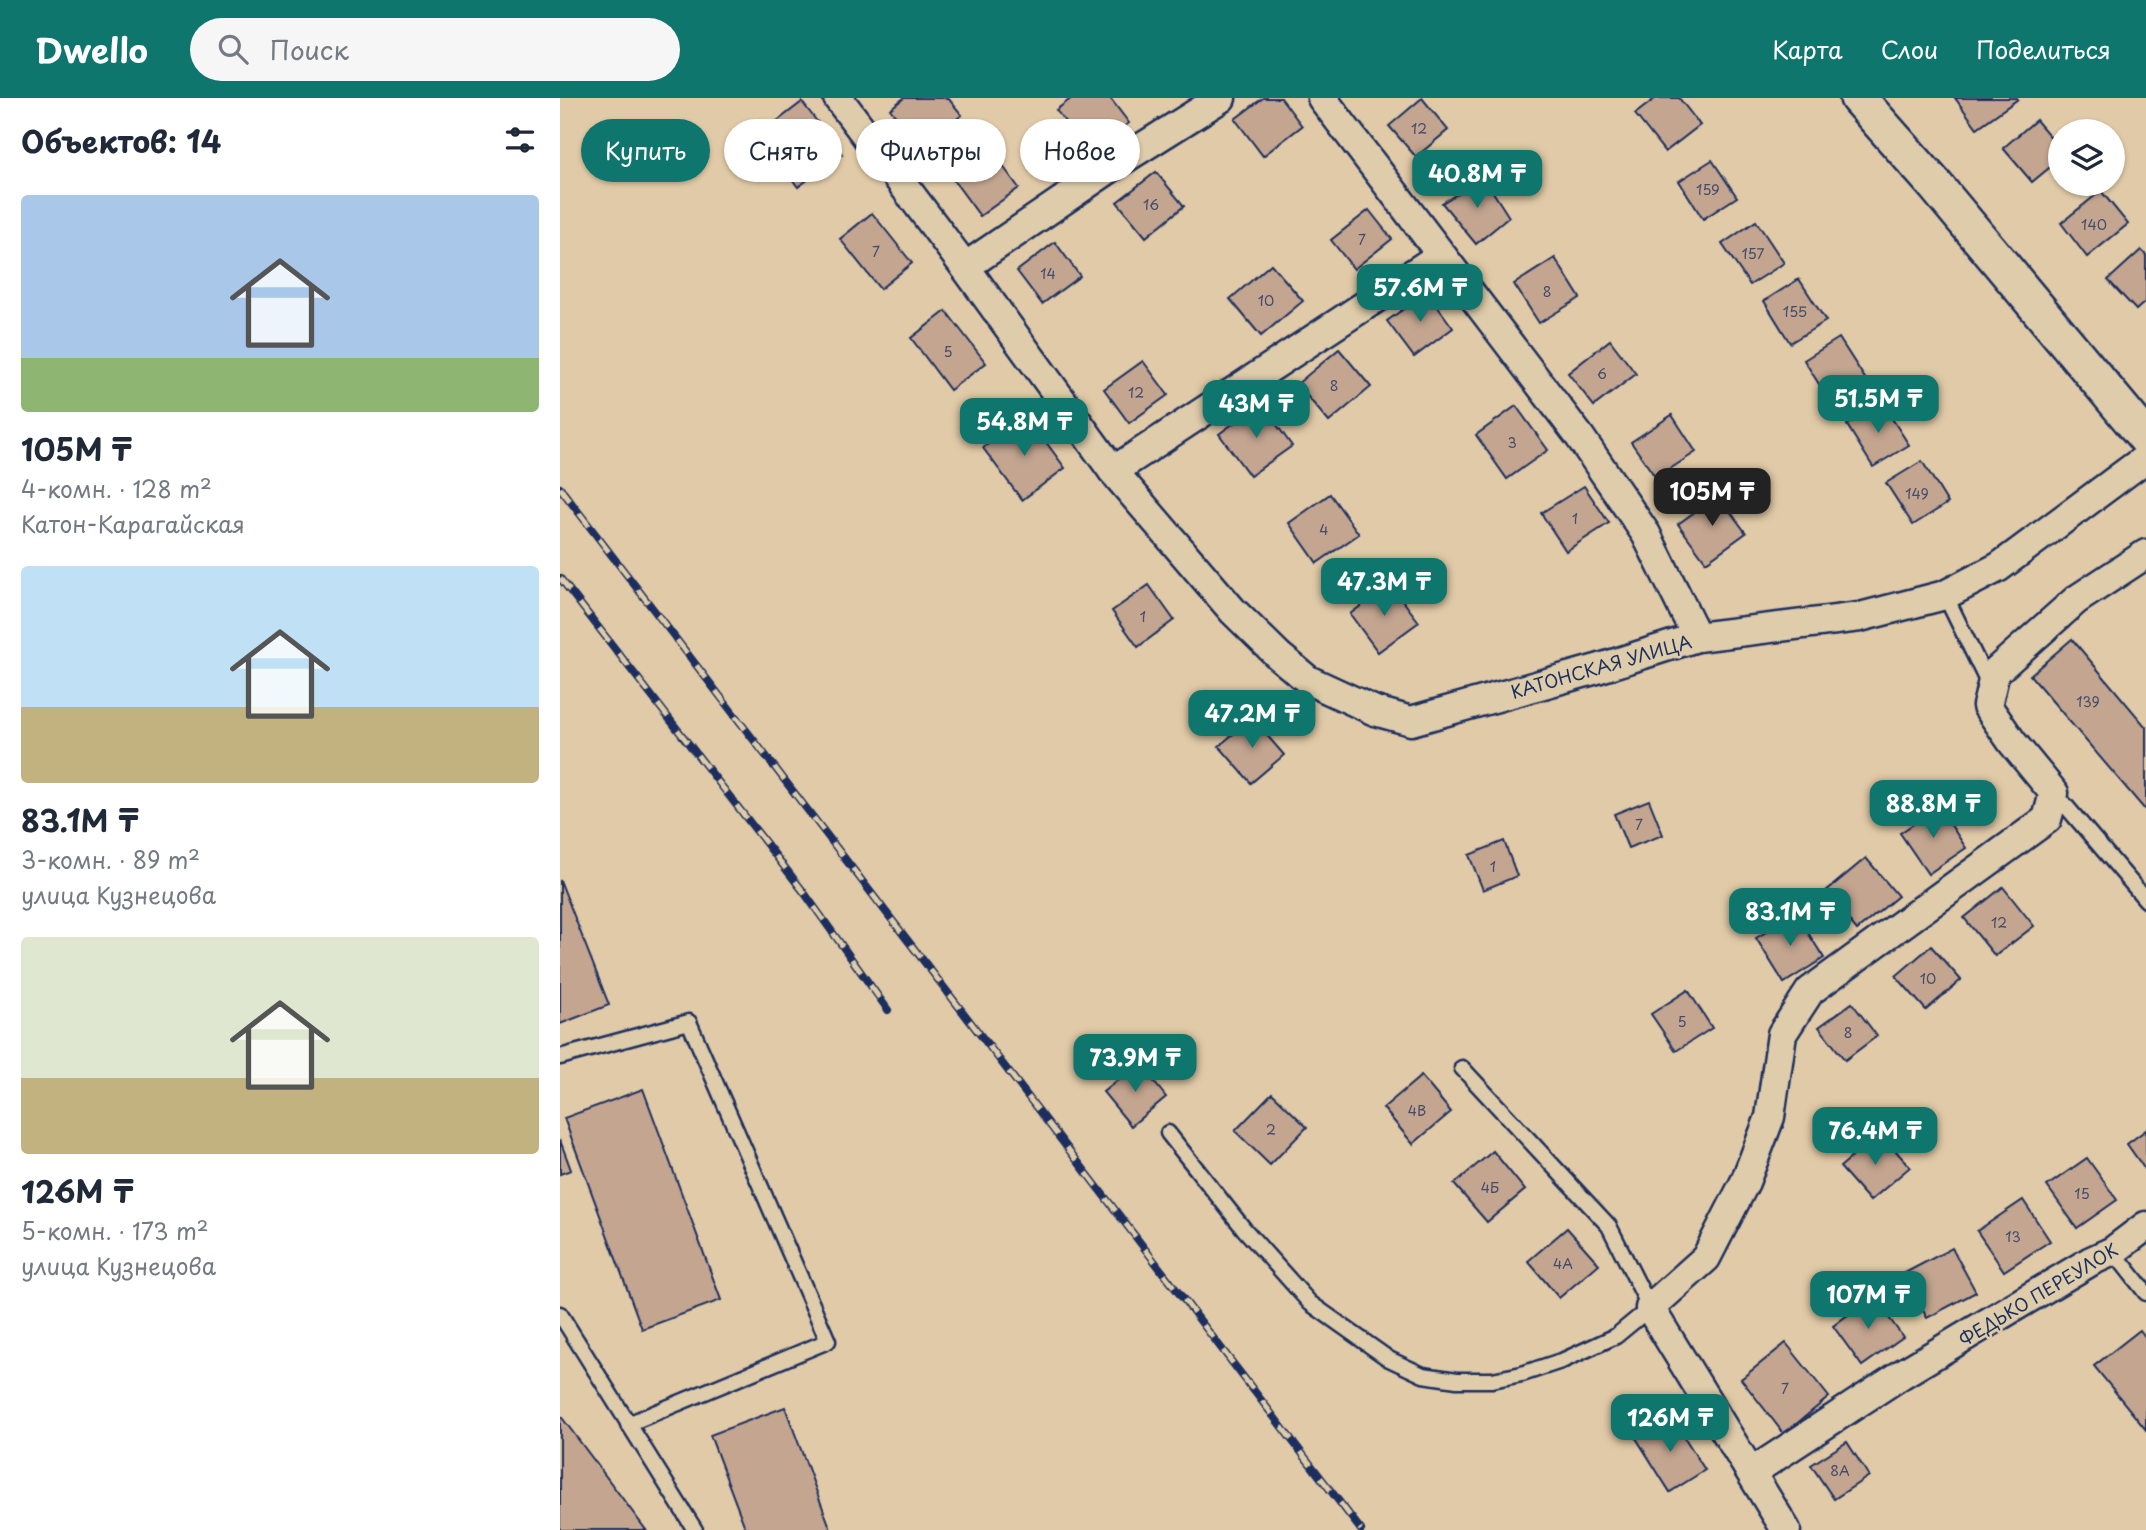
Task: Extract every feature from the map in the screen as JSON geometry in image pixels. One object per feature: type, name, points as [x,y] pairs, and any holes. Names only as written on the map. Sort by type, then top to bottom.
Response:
[{"type":"street","name":"КАТОНСКАЯ УЛИЦА","points":[[838,98],[1113,471],[1233,611],[1308,680],[1375,711],[1410,722],[1597,669],[1697,637],[1860,617],[1945,595],[1999,567],[2146,458]]},
{"type":"street","points":[[965,267],[1119,162],[1221,98]]},
{"type":"street","points":[[1322,98],[1580,437],[1646,534],[1697,637]]},
{"type":"street","points":[[1858,98],[1944,196],[2146,438]]},
{"type":"street","points":[[1113,471],[1440,256]]},
{"type":"street","points":[[1786,1530],[1650,1308],[1706,1258],[1745,1182],[1770,1117],[1782,1034],[1810,991],[2046,820],[2054,793],[1987,706],[1995,672],[2076,600],[2146,554]]},
{"type":"street","name":"ФЕДЬКО ПЕРЕУЛОК","points":[[1752,1472],[1902,1374],[2091,1261],[2113,1251],[2146,1226]]},
{"type":"lane","points":[[1945,595],[1991,689]]},
{"type":"lane","points":[[2040,777],[2146,900]]},
{"type":"lane","points":[[560,1058],[689,1022],[828,1341],[628,1424]]},
{"type":"lane","points":[[1168,1133],[1244,1229],[1310,1303],[1389,1359],[1423,1375],[1457,1380],[1492,1380],[1522,1374],[1564,1360],[1616,1336],[1650,1308],[1609,1226],[1461,1068]]},
{"type":"lane","points":[[2113,1251],[2146,1293]]},
{"type":"lane","points":[[560,1314],[695,1530]]},
{"type":"building","points":[[904,98],[948,98],[962,115],[957,119],[898,119],[890,109]]},
{"type":"building","points":[[1072,98],[1110,98],[1126,119],[1063,119],[1056,110]]},
{"type":"building","points":[[1263,98],[1281,98],[1302,126],[1263,156],[1235,119]]},
{"type":"building","points":[[1422,98],[1448,130],[1416,157],[1389,126]]},
{"type":"building","points":[[1656,98],[1679,98],[1700,125],[1665,152],[1635,114]]},
{"type":"building","points":[[1955,98],[2017,98],[2018,99],[1977,128]]},
{"type":"building","points":[[802,102],[815,119],[780,119]]},
{"type":"building","points":[[2036,120],[2048,134],[2048,169],[2032,182],[2003,148]]},
{"type":"building","points":[[1712,160],[1737,197],[1703,219],[1679,181]]},
{"type":"building","points":[[1006,170],[1019,188],[980,216],[955,182],[1006,182]]},
{"type":"building","points":[[1156,172],[1184,206],[1146,237],[1117,202]]},
{"type":"building","points":[[1484,178],[1509,217],[1476,244],[1442,203]]},
{"type":"building","points":[[2095,196],[2105,196],[2128,224],[2087,257],[2061,223]]},
{"type":"building","points":[[1369,210],[1392,239],[1354,269],[1331,240]]},
{"type":"building","points":[[872,213],[912,263],[880,289],[840,239]]},
{"type":"building","points":[[1756,221],[1784,263],[1750,285],[1722,244]]},
{"type":"building","points":[[1055,242],[1080,276],[1042,304],[1017,271]]},
{"type":"building","points":[[2141,250],[2146,255],[2146,301],[2136,310],[2108,280]]},
{"type":"building","points":[[1555,258],[1580,298],[1539,323],[1514,284]]},
{"type":"building","points":[[1271,264],[1303,301],[1261,336],[1230,299]]},
{"type":"building","points":[[1799,279],[1826,321],[1790,343],[1764,301]]},
{"type":"building","points":[[1427,292],[1453,328],[1414,357],[1387,321]]},
{"type":"building","points":[[946,311],[986,363],[950,390],[911,338]]},
{"type":"building","points":[[1839,338],[1866,380],[1830,402],[1804,360]]},
{"type":"building","points":[[1610,340],[1636,374],[1594,406],[1568,373]]},
{"type":"building","points":[[1339,349],[1371,387],[1329,422],[1297,384]]},
{"type":"building","points":[[1143,361],[1168,395],[1129,423],[1104,389]]},
{"type":"building","points":[[1261,403],[1292,446],[1250,476],[1219,434]]},
{"type":"building","points":[[1882,403],[1909,445],[1873,467],[1847,425]]},
{"type":"building","points":[[1516,406],[1548,450],[1507,479],[1476,435]]},
{"type":"building","points":[[1026,415],[1065,468],[1022,500],[983,448]]},
{"type":"building","points":[[1672,415],[1696,452],[1656,478],[1631,442]]},
{"type":"building","points":[[1922,461],[1948,503],[1913,525],[1886,483]]},
{"type":"building","points":[[1584,486],[1609,523],[1566,551],[1541,513]]},
{"type":"building","points":[[1330,494],[1359,534],[1317,563],[1289,523]]},
{"type":"building","points":[[1718,495],[1746,533],[1706,562],[1678,524]]},
{"type":"building","points":[[1390,584],[1419,622],[1378,652],[1350,614]]},
{"type":"building","points":[[1149,585],[1174,620],[1138,647],[1112,611]]},
{"type":"building","points":[[2072,639],[2146,727],[2146,811],[2030,675]]},
{"type":"building","points":[[1252,718],[1284,755],[1251,783],[1219,746]]},
{"type":"building","points":[[1649,800],[1663,835],[1628,848],[1614,814]]},
{"type":"building","points":[[1939,807],[1966,848],[1928,874],[1900,833]]},
{"type":"building","points":[[1504,841],[1517,876],[1483,890],[1469,855]]},
{"type":"building","points":[[1866,858],[1898,896],[1857,930],[1825,892]]},
{"type":"building","points":[[560,880],[609,1005],[560,1024]]},
{"type":"building","points":[[2003,887],[2034,926],[1995,956],[1964,918]]},
{"type":"building","points":[[1796,914],[1824,958],[1784,983],[1756,938]]},
{"type":"building","points":[[1931,946],[1961,980],[1926,1010],[1896,976]]},
{"type":"building","points":[[1688,990],[1712,1028],[1676,1051],[1651,1014]]},
{"type":"building","points":[[1852,1003],[1877,1036],[1845,1060],[1819,1027]]},
{"type":"building","points":[[1139,1063],[1166,1097],[1131,1126],[1103,1092]]},
{"type":"building","points":[[1421,1076],[1451,1112],[1413,1144],[1383,1108]]},
{"type":"building","points":[[643,1089],[721,1300],[642,1329],[564,1118]]},
{"type":"building","points":[[1272,1093],[1307,1127],[1270,1165],[1235,1131]]},
{"type":"building","points":[[2146,1130],[2146,1171],[2127,1144]]},
{"type":"building","points":[[1880,1133],[1910,1167],[1870,1201],[1840,1167]]},
{"type":"building","points":[[560,1140],[571,1170],[560,1174]]},
{"type":"building","points":[[1493,1151],[1525,1190],[1487,1222],[1454,1184]]},
{"type":"building","points":[[2087,1158],[2117,1200],[2077,1228],[2047,1186]]},
{"type":"building","points":[[2023,1200],[2050,1241],[2004,1271],[1977,1231]]},
{"type":"building","points":[[1567,1228],[1599,1264],[1559,1298],[1528,1261]]},
{"type":"building","points":[[1952,1248],[1976,1292],[1927,1318],[1903,1274]]},
{"type":"building","points":[[1873,1296],[1903,1337],[1862,1366],[1833,1326]]},
{"type":"building","points":[[2140,1330],[2146,1338],[2146,1430],[2094,1366]]},
{"type":"building","points":[[1786,1343],[1829,1397],[1784,1434],[1741,1379]]},
{"type":"building","points":[[785,1407],[831,1530],[746,1530],[710,1435]]},
{"type":"building","points":[[560,1415],[646,1530],[560,1530]]},
{"type":"building","points":[[1671,1416],[1705,1470],[1670,1492],[1636,1438]]},
{"type":"building","points":[[1847,1442],[1869,1476],[1834,1499],[1811,1465]]},
{"type":"railway","points":[[560,488],[1361,1530]]},
{"type":"railway","points":[[560,578],[803,891],[888,1010]]}]
